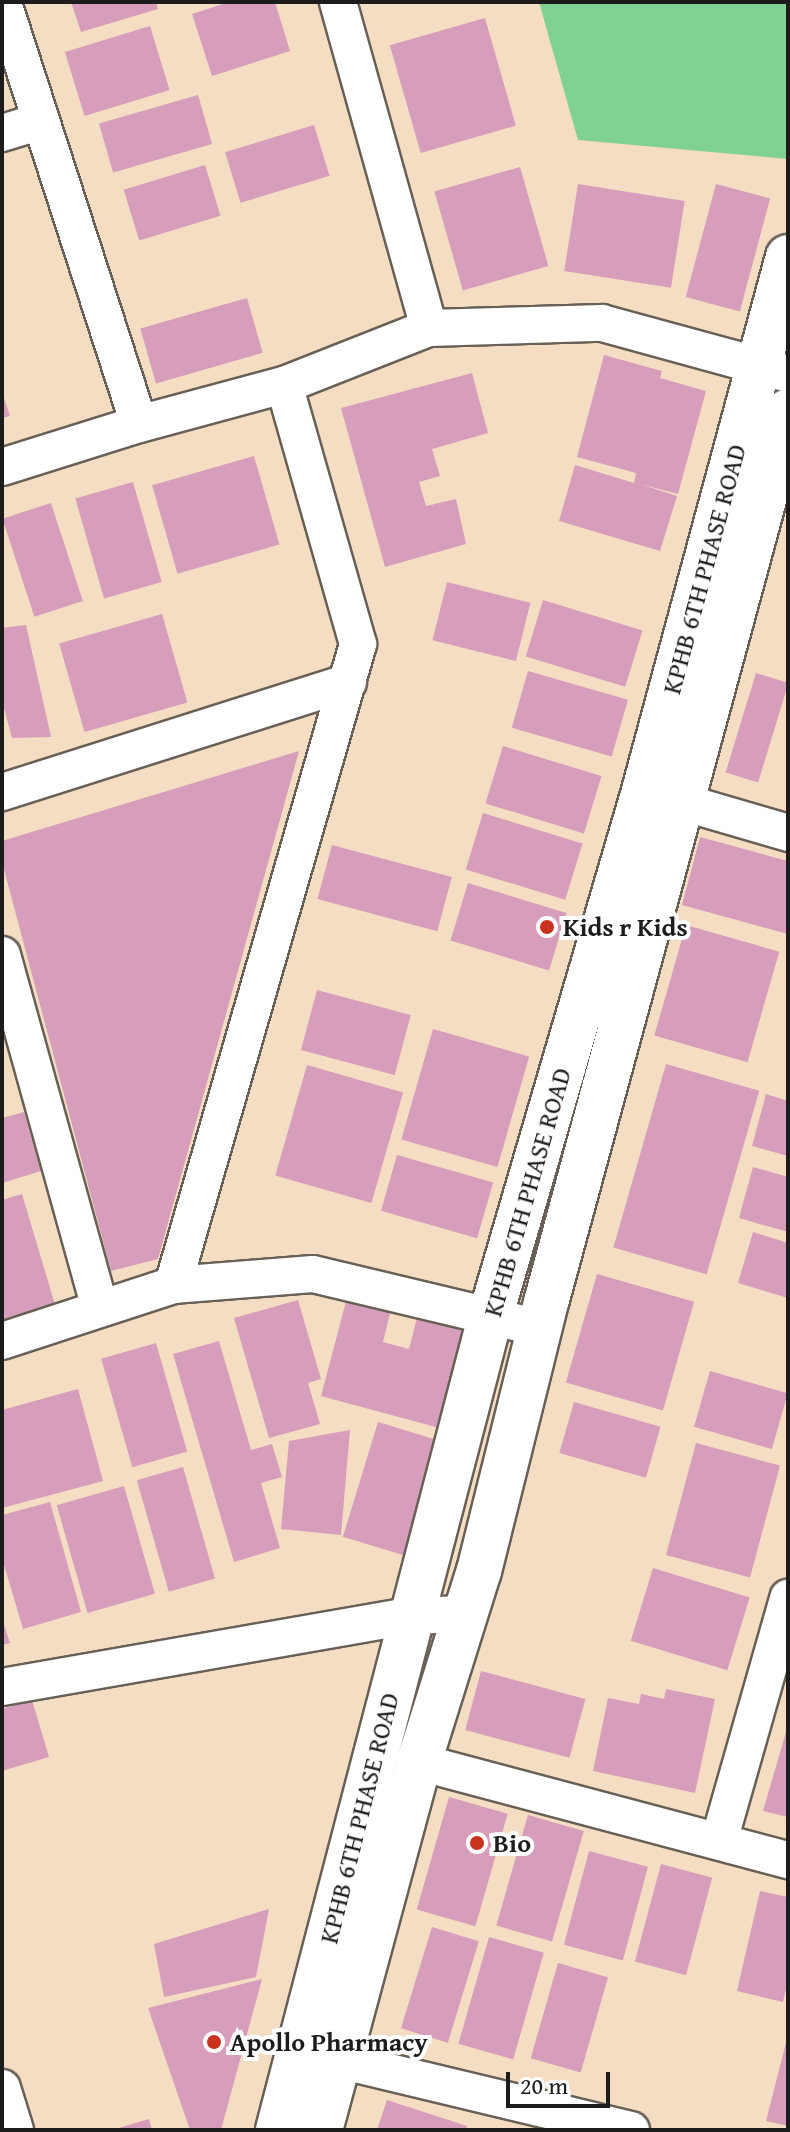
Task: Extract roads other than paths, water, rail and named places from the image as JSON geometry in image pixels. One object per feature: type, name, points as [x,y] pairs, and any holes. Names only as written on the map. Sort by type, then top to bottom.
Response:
[{"type":"street","points":[[3,2],[39,122],[139,424]]},
{"type":"street","points":[[338,2],[429,328]]},
{"type":"street","points":[[2,133],[39,122]]},
{"type":"street","name":"KPHB 6TH PHASE ROAD","points":[[278,2130],[321,2055],[419,1762],[464,1614],[540,1328],[663,796],[774,370],[788,257]]},
{"type":"street","points":[[2,467],[139,424],[284,385],[429,328],[602,323],[774,370]]},
{"type":"street","points":[[173,1285],[358,644],[284,385]]},
{"type":"street","name":"KPHB 6TH PHASE ROAD","points":[[320,2130],[321,2055],[410,1616],[491,1314],[663,796],[775,515],[788,411]]},
{"type":"street","points":[[2,792],[348,682]]},
{"type":"street","points":[[663,796],[788,833]]},
{"type":"street","points":[[2,955],[100,1308]]},
{"type":"street","points":[[2,1341],[173,1285],[313,1274],[540,1328]]},
{"type":"street","points":[[719,1841],[788,1598]]},
{"type":"street","points":[[2,1687],[410,1616],[464,1614]]},
{"type":"street","points":[[419,1762],[788,1860]]},
{"type":"street","points":[[321,2055],[631,2130]]},
{"type":"street","points":[[2,2088],[15,2130]]},
{"type":"place","name":"Kids r Kids","points":[[547,927]]},
{"type":"place","name":"Bio","points":[[477,1843]]},
{"type":"place","name":"Apollo Pharmacy","points":[[214,2042]]}]
